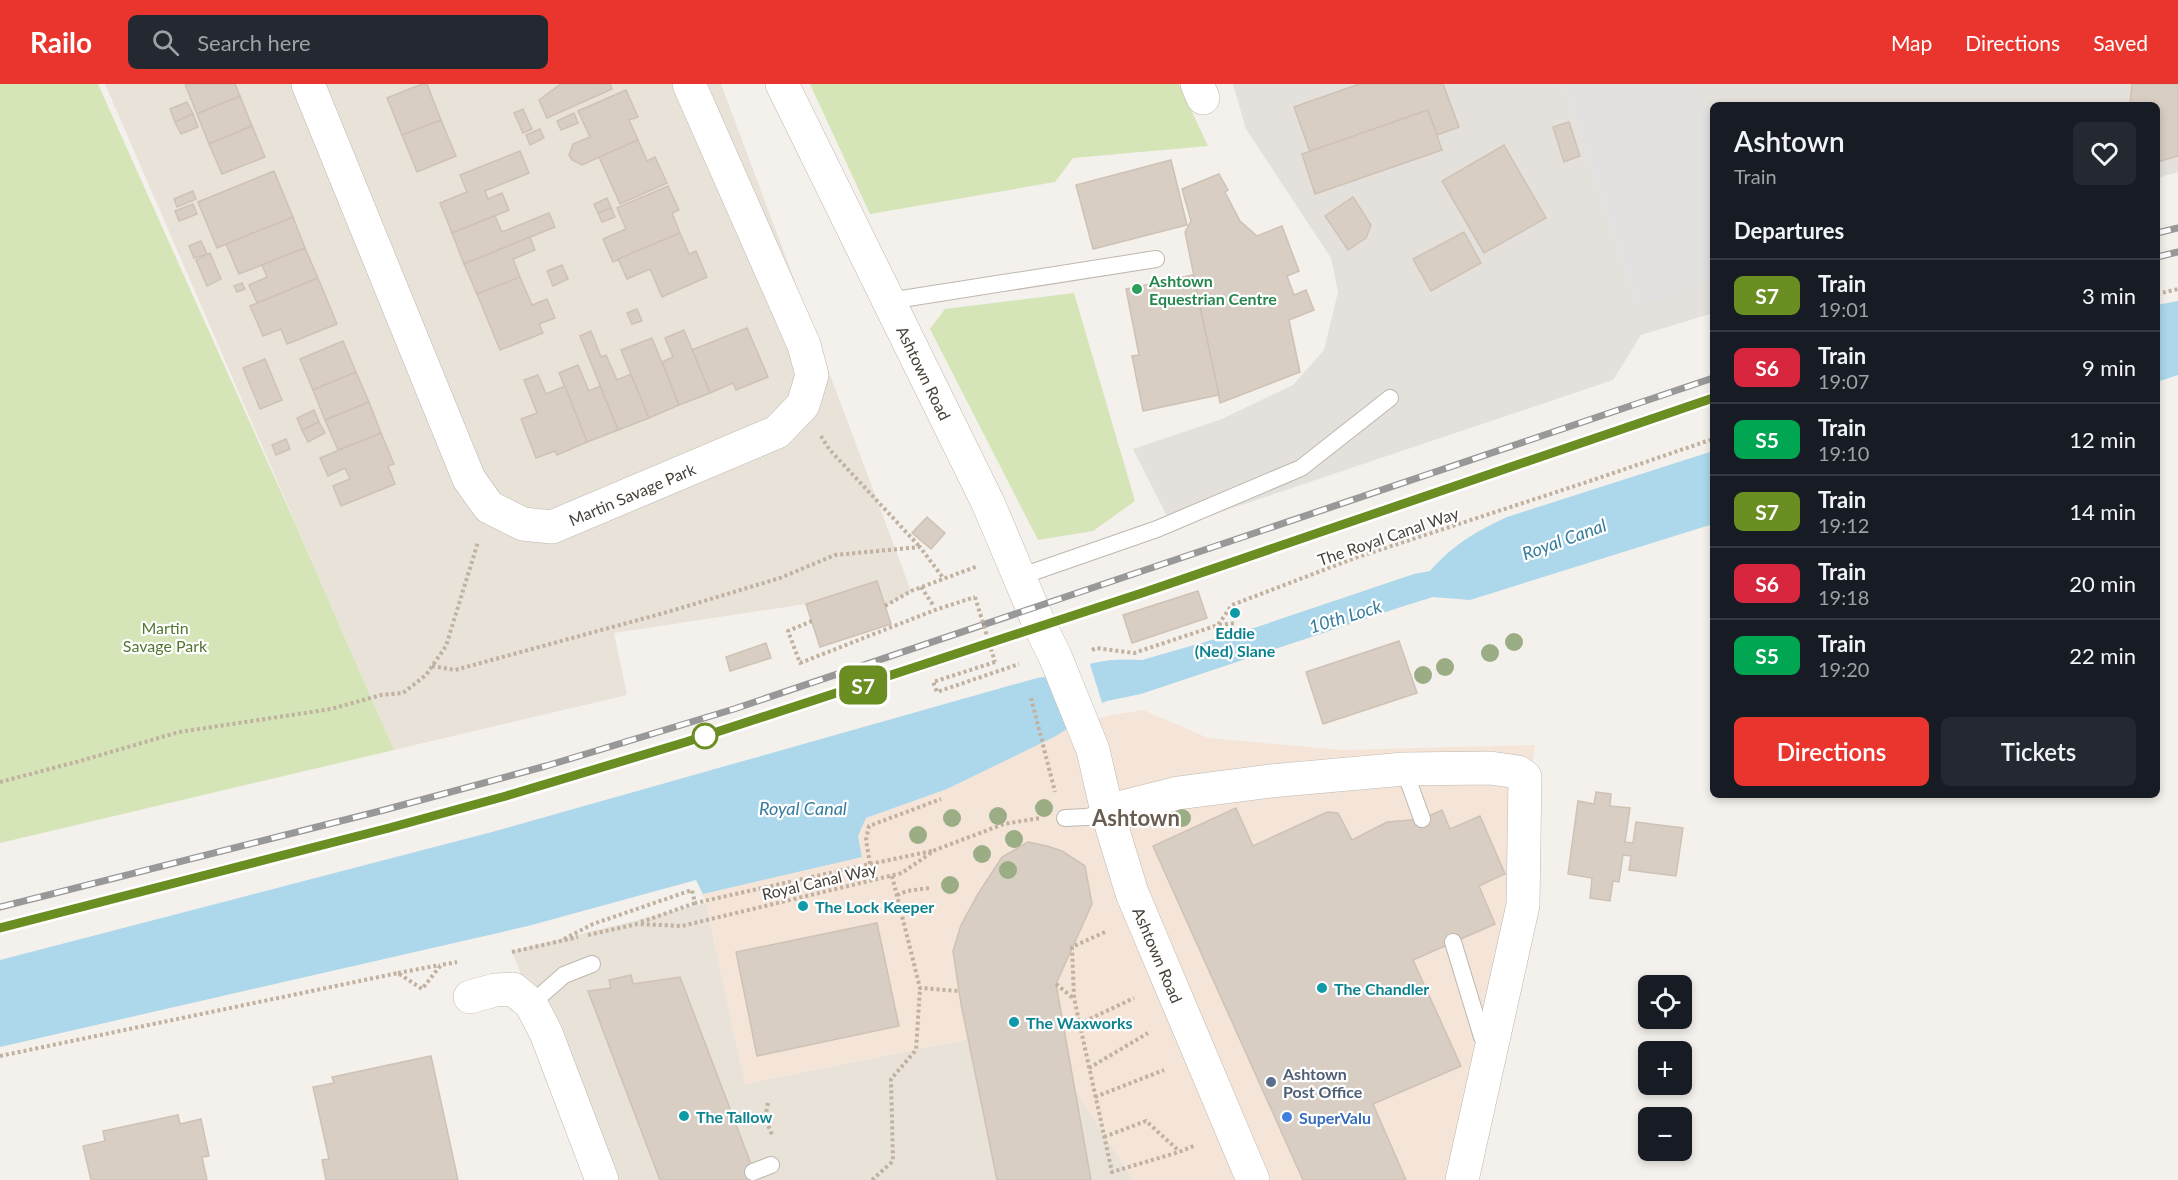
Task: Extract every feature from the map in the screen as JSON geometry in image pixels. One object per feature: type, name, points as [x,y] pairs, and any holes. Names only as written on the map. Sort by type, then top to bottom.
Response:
[{"type":"street","name":"Martin Savage Park","points":[[308,84],[469,479],[489,507],[522,524],[552,527],[777,432],[803,405],[812,375],[804,345],[689,84]]},
{"type":"street","name":"Ashtown Road","points":[[782,84],[988,503],[1059,666],[1093,750],[1107,812],[1132,893],[1253,1180]]},
{"type":"street","points":[[1107,812],[1178,793],[1270,781],[1404,769],[1490,768],[1518,772],[1525,777],[1523,905],[1464,1175]]},
{"type":"street","points":[[470,997],[495,990],[513,989],[531,1004],[546,1033],[602,1180]]},
{"type":"lane","points":[[889,301],[1156,259]]},
{"type":"lane","points":[[1013,564],[1157,529],[1301,468],[1390,398]]},
{"type":"lane","points":[[1404,769],[1422,819]]},
{"type":"lane","points":[[1065,818],[1087,817],[1107,812]]},
{"type":"lane","points":[[1453,942],[1482,1037],[1494,1043]]},
{"type":"lane","points":[[531,1004],[564,975],[592,964]]},
{"type":"lane","points":[[753,1172],[771,1165]]},
{"type":"path","points":[[2160,293],[2178,289]]},
{"type":"path","points":[[803,405],[829,449],[920,547],[944,579]]},
{"type":"path","name":"The Royal Canal Way","points":[[1218,625],[1232,605],[1355,558],[1710,440]]},
{"type":"path","points":[[0,782],[180,732],[331,710],[381,695],[403,693],[426,675],[446,646],[489,507]]},
{"type":"path","points":[[432,666],[454,670],[671,611],[780,578],[835,555],[920,547]]},
{"type":"path","points":[[885,606],[921,587],[977,567],[1013,564]]},
{"type":"path","points":[[921,587],[933,605]]},
{"type":"path","points":[[812,621],[788,631],[800,663],[935,610],[975,597],[995,662],[933,682],[937,692],[1026,662]]},
{"type":"path","points":[[1088,651],[1096,648],[1134,653],[1218,625],[1238,623]]},
{"type":"path","points":[[1029,693],[1050,773]]},
{"type":"path","points":[[870,864],[866,840],[869,826],[941,799]]},
{"type":"path","name":"Royal Canal Way","points":[[556,942],[637,924],[682,926],[892,876],[902,873],[935,850],[1004,824],[1055,816],[1065,818]]},
{"type":"path","points":[[637,924],[695,903],[935,850]]},
{"type":"path","points":[[872,1180],[893,1161],[891,1078],[916,1050],[921,988],[892,876]]},
{"type":"path","points":[[897,894],[929,888]]},
{"type":"path","points":[[532,947],[556,942],[593,924],[692,890],[695,903]]},
{"type":"path","points":[[1106,932],[1072,947],[1074,998],[1112,1172],[1196,1145]]},
{"type":"path","points":[[0,1056],[441,965]]},
{"type":"path","points":[[398,973],[422,989]]},
{"type":"path","points":[[1056,984],[1074,998]]},
{"type":"path","points":[[921,988],[959,991]]},
{"type":"path","points":[[1079,1024],[1134,998]]},
{"type":"path","points":[[1089,1068],[1148,1033]]},
{"type":"path","points":[[1095,1097],[1164,1070]]},
{"type":"path","points":[[1104,1137],[1146,1121],[1179,1152]]},
{"type":"shaded area","points":[[105,84],[721,84],[911,591],[885,606],[877,581],[806,604],[614,633],[627,695],[394,750]]},
{"type":"shaded area","points":[[1233,84],[2178,84],[2178,172],[2160,177],[2160,102],[1710,102],[1710,314],[1641,335],[1613,380],[1173,528],[1133,449],[1222,419],[1293,385],[1324,350],[1338,292],[1331,258],[1246,129]]},
{"type":"shaded area","points":[[1563,84],[1692,84],[1705,105],[1710,119],[1710,283],[1637,306]]},
{"type":"shaded area","points":[[1143,710],[1208,738],[1342,750],[1535,745],[1473,1180],[1133,1180],[1034,1026],[745,1084],[706,903],[696,879],[862,857],[858,836],[866,818],[947,789],[1067,729],[1106,716]]},
{"type":"shaded area","points":[[706,903],[745,1084],[1034,1026],[1133,1180],[599,1180],[512,951]]},
{"type":"green space","name":"Martin Savage Park","points":[[0,84],[98,84],[394,750],[0,843]]},
{"type":"green space","points":[[810,84],[1179,84],[1208,146],[1073,158],[1055,182],[870,214]]},
{"type":"green space","points":[[1074,293],[1135,501],[1093,531],[1038,540],[930,329],[945,309]]},
{"type":"water","points":[[2178,301],[2178,375],[2160,381],[2160,304]]},
{"type":"water","name":"Royal Canal","points":[[1710,452],[1710,525],[1470,600],[1433,597],[1141,694],[1107,701],[1064,720],[1067,729],[1056,736],[947,789],[866,818],[858,836],[862,857],[703,894],[696,880],[528,926],[0,1047],[0,960],[492,832],[1093,663],[1142,660],[1257,627],[1414,574],[1430,571],[1448,553],[1466,540],[1507,517]]},
{"type":"pier","points":[[1089,661],[1103,706],[1067,722],[1070,728],[1067,729],[1047,674]]},
{"type":"building","points":[[185,84],[235,84],[240,96],[197,114]]},
{"type":"building","points":[[427,84],[441,120],[402,135],[387,98]]},
{"type":"building","points":[[561,84],[610,84],[612,89],[547,118],[539,100]]},
{"type":"building","points":[[1359,84],[1443,84],[1459,127],[1437,135],[1428,110],[1310,152],[1294,107]]},
{"type":"building","points":[[2132,84],[2178,84],[2178,156],[2160,161],[2160,102],[2130,102]]},
{"type":"building","points":[[626,90],[638,117],[629,120],[638,140],[582,165],[572,160],[569,155],[573,144],[590,137],[578,111]]},
{"type":"building","points":[[240,96],[252,126],[209,144],[197,114]]},
{"type":"building","points":[[187,102],[193,114],[175,122],[170,109]]},
{"type":"building","points":[[523,109],[532,129],[523,133],[514,113]]},
{"type":"building","points":[[1428,110],[1442,150],[1315,194],[1302,154]]},
{"type":"building","points":[[574,113],[578,123],[561,130],[557,121]]},
{"type":"building","points":[[193,114],[198,127],[181,134],[175,122]]},
{"type":"building","points":[[441,120],[456,156],[417,172],[402,135]]},
{"type":"building","points":[[1569,122],[1580,156],[1564,162],[1553,127]]},
{"type":"building","points":[[252,126],[265,157],[222,174],[209,144]]},
{"type":"building","points":[[540,129],[544,138],[530,145],[526,135]]},
{"type":"building","points":[[638,140],[647,161],[655,157],[667,183],[620,204],[599,157]]},
{"type":"building","points":[[1504,145],[1546,218],[1484,253],[1442,181]]},
{"type":"building","points":[[520,151],[529,173],[485,191],[488,199],[502,193],[509,210],[452,233],[440,203],[467,192],[460,175]]},
{"type":"building","points":[[1171,160],[1187,225],[1093,249],[1076,185]]},
{"type":"building","points":[[274,171],[293,217],[217,248],[198,202]]},
{"type":"building","points":[[1219,174],[1228,190],[1225,192],[1240,221],[1257,236],[1282,226],[1299,271],[1287,276],[1294,295],[1306,290],[1314,310],[1289,320],[1300,372],[1220,403],[1185,232],[1191,221],[1182,189]]},
{"type":"building","points":[[668,186],[679,210],[672,213],[680,233],[613,262],[603,239],[626,229],[617,208]]},
{"type":"building","points":[[193,191],[196,199],[177,207],[174,199]]},
{"type":"building","points":[[1353,197],[1371,225],[1366,238],[1348,250],[1325,216]]},
{"type":"building","points":[[607,198],[611,208],[598,213],[594,204]]},
{"type":"building","points":[[193,204],[197,214],[179,221],[175,211]]},
{"type":"building","points":[[611,208],[615,217],[602,222],[598,213]]},
{"type":"building","points":[[549,213],[555,227],[464,264],[452,233],[495,216],[502,232]]},
{"type":"building","points":[[293,217],[305,248],[239,274],[226,244]]},
{"type":"building","points":[[1464,232],[1481,263],[1431,291],[1413,259]]},
{"type":"building","points":[[680,233],[689,254],[696,251],[707,277],[662,297],[650,269],[627,279],[618,259]]},
{"type":"building","points":[[530,237],[535,250],[513,259],[520,277],[477,294],[464,264]]},
{"type":"building","points":[[201,241],[207,254],[194,258],[189,246]]},
{"type":"building","points":[[305,248],[318,278],[257,303],[249,285],[267,277],[262,265]]},
{"type":"building","points":[[210,253],[221,279],[207,286],[196,260]]},
{"type":"building","points":[[562,265],[568,279],[553,286],[547,271]]},
{"type":"building","points":[[1193,275],[1219,395],[1143,411],[1132,356],[1139,355],[1126,289]]},
{"type":"building","points":[[520,277],[532,305],[547,299],[555,318],[539,324],[543,333],[500,350],[477,294]]},
{"type":"building","points":[[318,278],[337,324],[287,344],[281,329],[263,336],[250,306]]},
{"type":"building","points":[[242,283],[245,289],[237,292],[234,286]]},
{"type":"building","points":[[637,309],[642,321],[632,324],[627,313]]},
{"type":"building","points":[[747,328],[768,377],[736,390],[733,383],[710,393],[692,350]]},
{"type":"building","points":[[684,330],[710,393],[679,405],[662,362],[673,357],[665,338]]},
{"type":"building","points":[[591,331],[601,357],[606,355],[617,380],[631,374],[649,418],[618,430],[580,336]]},
{"type":"building","points":[[652,338],[679,405],[649,418],[621,350]]},
{"type":"building","points":[[343,341],[356,372],[313,390],[300,359]]},
{"type":"building","points":[[265,359],[282,400],[260,409],[243,368]]},
{"type":"building","points":[[578,365],[589,391],[600,386],[618,430],[587,442],[559,373]]},
{"type":"building","points":[[356,372],[369,402],[325,420],[313,390]]},
{"type":"building","points":[[538,375],[546,394],[565,386],[587,442],[557,455],[555,451],[536,458],[521,419],[537,413],[524,380]]},
{"type":"building","points":[[369,402],[381,433],[338,450],[325,420]]},
{"type":"building","points":[[314,410],[319,422],[302,430],[297,418]]},
{"type":"building","points":[[319,422],[325,433],[308,442],[302,430]]},
{"type":"building","points":[[381,433],[394,464],[388,466],[395,484],[341,506],[333,486],[350,479],[345,468],[328,476],[320,458]]},
{"type":"building","points":[[286,439],[290,449],[276,455],[272,445]]},
{"type":"building","points":[[927,517],[945,533],[931,549],[912,533]]},
{"type":"building","points":[[877,581],[891,624],[820,647],[806,604]]},
{"type":"building","points":[[1198,591],[1207,618],[1132,643],[1123,615]]},
{"type":"building","points":[[1399,641],[1417,693],[1323,724],[1306,672]]},
{"type":"building","points":[[766,643],[771,658],[730,671],[726,657]]},
{"type":"building","points":[[1596,792],[1611,794],[1610,806],[1630,808],[1625,842],[1633,843],[1636,822],[1683,828],[1676,876],[1629,870],[1631,856],[1623,855],[1619,882],[1613,881],[1610,901],[1590,898],[1592,878],[1568,874],[1578,801],[1594,804]]},
{"type":"building","name":"The Chandler","points":[[1236,808],[1253,846],[1327,812],[1338,813],[1352,840],[1387,822],[1422,819],[1442,810],[1450,829],[1480,816],[1505,874],[1479,886],[1495,924],[1413,960],[1461,1066],[1373,1104],[1406,1180],[1303,1180],[1153,846]]},
{"type":"building","name":"The Waxworks","points":[[1028,842],[1062,851],[1085,866],[1092,904],[1056,984],[1091,1180],[997,1180],[961,1004],[953,951],[961,925],[1002,857]]},
{"type":"building","points":[[877,923],[899,1026],[757,1056],[736,952]]},
{"type":"building","name":"The Tallow","points":[[631,975],[633,984],[680,977],[757,1180],[660,1180],[588,991],[611,988],[609,980]]},
{"type":"building","points":[[431,1056],[458,1180],[326,1180],[322,1160],[329,1159],[313,1087],[334,1083],[332,1077]]},
{"type":"building","points":[[178,1115],[180,1124],[201,1119],[209,1156],[202,1157],[207,1180],[91,1180],[83,1146],[105,1141],[103,1131]]},
{"type":"railway","points":[[2160,232],[2178,228]]},
{"type":"railway","points":[[2160,256],[2178,252]]},
{"type":"railway","points":[[0,907],[384,810],[546,766],[734,709],[1710,379]]},
{"type":"railway","points":[[0,928],[389,828],[506,796],[686,742],[1145,592],[1710,399]]},
{"type":"train","name":"S7","points":[[0,928],[389,828],[506,796],[686,742],[1145,592],[1710,399]]},
{"type":"place","name":"Ashtown Equestrian Centre","points":[[1137,289]]},
{"type":"place","name":"Eddie (Ned) Slane","points":[[1235,613]]},
{"type":"place","name":"The Lock Keeper","points":[[803,906]]},
{"type":"place","name":"The Chandler","points":[[1322,988]]},
{"type":"place","name":"The Waxworks","points":[[1014,1022]]},
{"type":"place","name":"Ashtown Post Office","points":[[1271,1082]]},
{"type":"place","name":"The Tallow","points":[[684,1116]]},
{"type":"place","name":"SuperValu","points":[[1287,1117]]},
{"type":"district","name":"Ashtown","points":[[1136,817]]},
{"type":"water label","name":"10th Lock","points":[[1345,616]]}]
